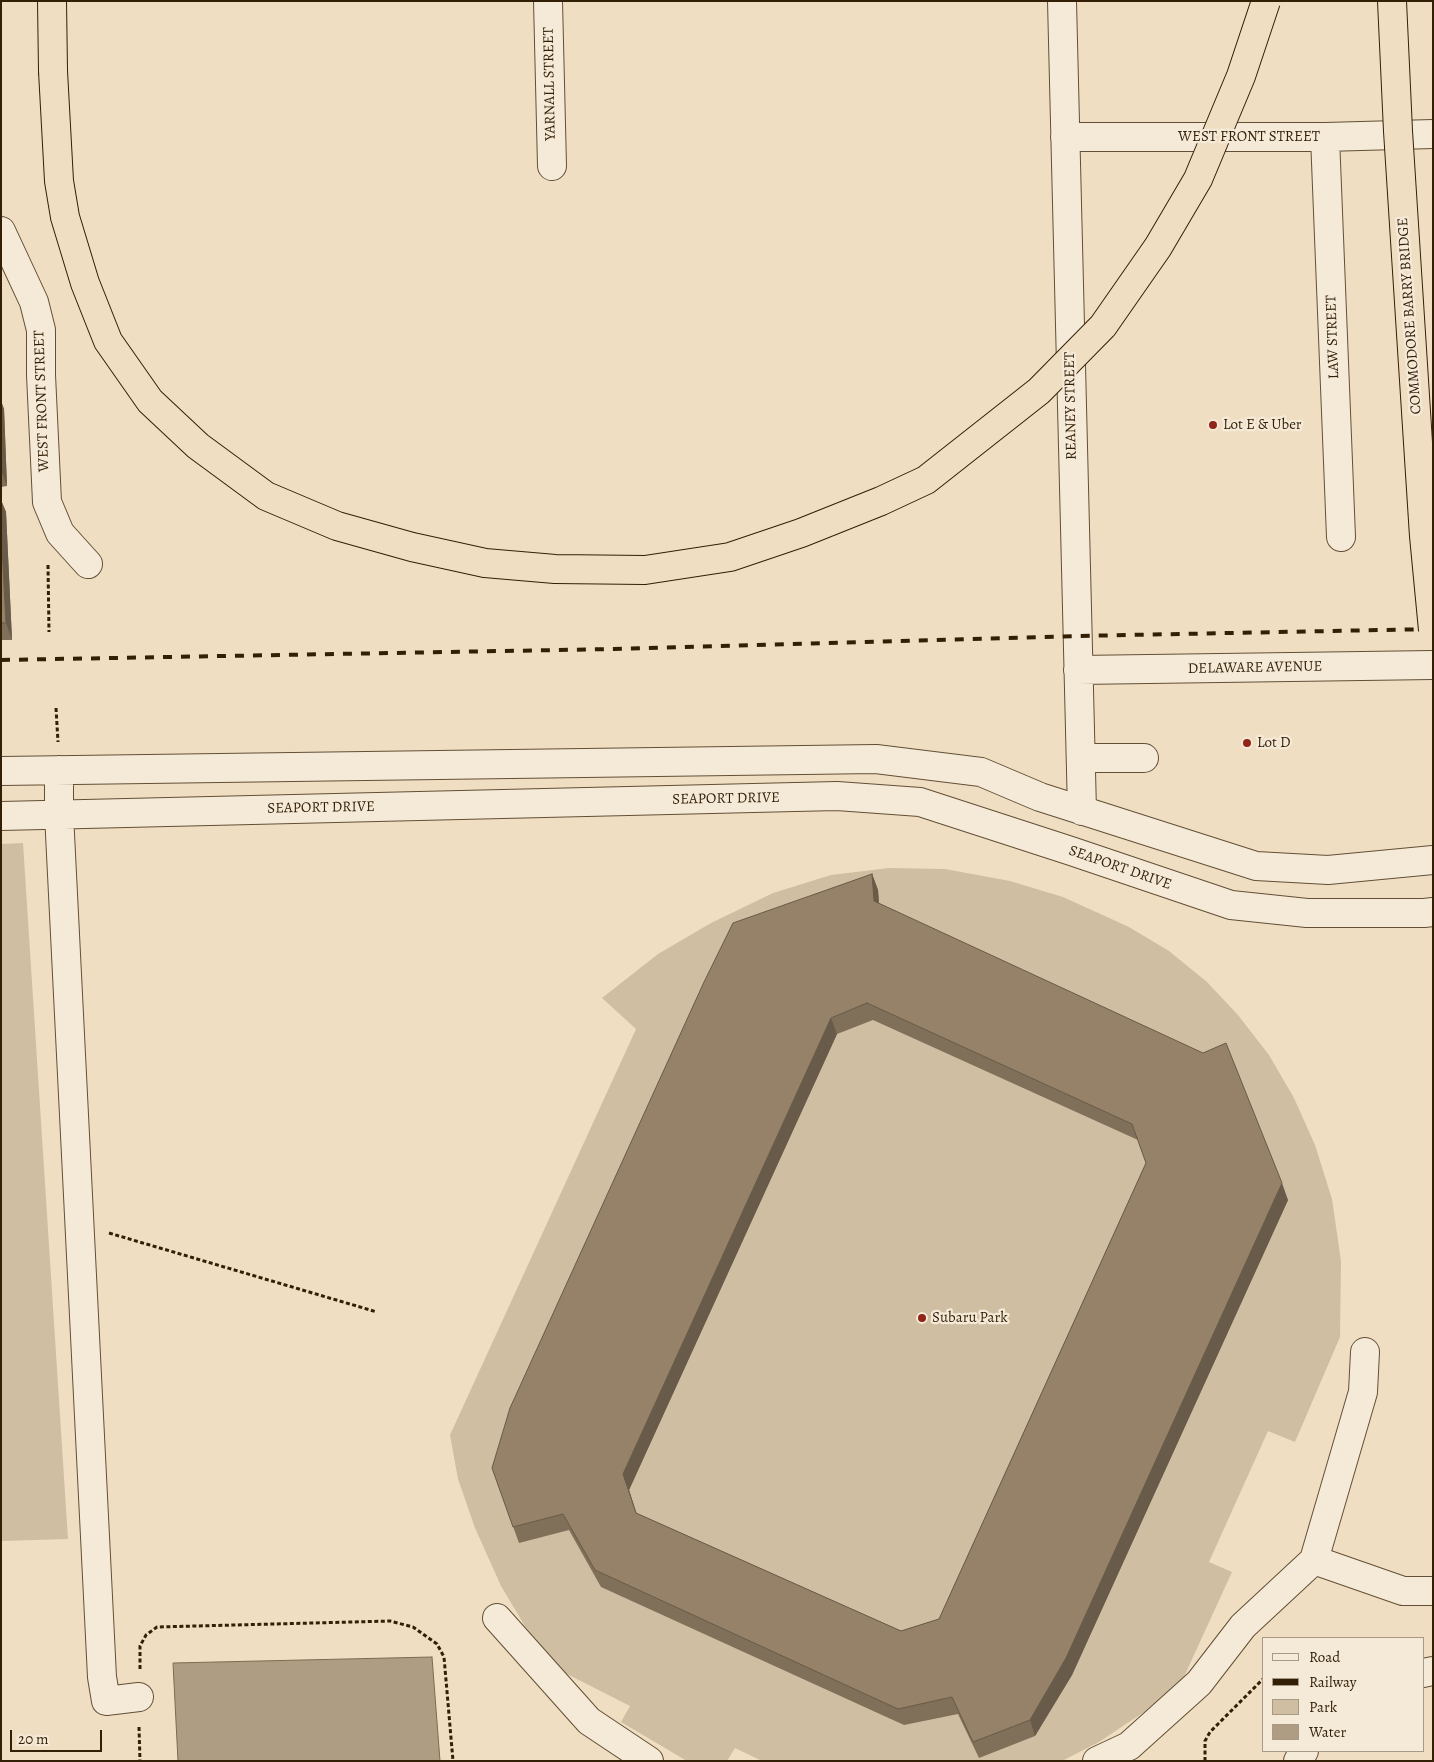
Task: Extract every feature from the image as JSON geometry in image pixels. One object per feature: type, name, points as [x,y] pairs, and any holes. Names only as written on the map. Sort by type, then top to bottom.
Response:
[{"type":"highway","points":[[52,1],[53,72],[59,181],[66,218],[85,283],[108,341],[150,402],[198,446],[266,496],[337,526],[412,547],[485,563],[555,569],[645,570],[730,557],[801,533],[926,480],[1039,391],[1103,326],[1158,248],[1198,179],[1241,76],[1266,1]]},
{"type":"highway","name":"COMMODORE BARRY BRIDGE","points":[[1392,1],[1412,358],[1424,536],[1433,630]]},
{"type":"street","name":"YARNALL STREET","points":[[548,1],[552,166]]},
{"type":"street","name":"REANEY STREET","points":[[1062,1],[1082,811]]},
{"type":"street","name":"WEST FRONT STREET","points":[[1065,137],[1325,137],[1433,134]]},
{"type":"street","name":"LAW STREET","points":[[1325,137],[1341,536]]},
{"type":"street","name":"WEST FRONT STREET","points":[[1,231],[34,302],[41,330],[46,502],[60,533],[88,564]]},
{"type":"street","name":"DELAWARE AVENUE","points":[[1078,670],[1433,665]]},
{"type":"street","points":[[1080,758],[1144,758]]},
{"type":"street","points":[[1,771],[876,759],[981,772],[1040,798],[1256,866],[1328,870],[1433,860]]},
{"type":"street","points":[[565,763],[567,802]]},
{"type":"street","points":[[60,770],[59,814],[102,1677],[106,1701],[139,1697]]},
{"type":"street","name":"SEAPORT DRIVE","points":[[1,816],[837,796],[920,802],[1230,905],[1326,913],[1433,912]]},
{"type":"street","points":[[1029,837],[1040,798]]},
{"type":"street","points":[[1326,913],[1328,870]]},
{"type":"street","points":[[1097,1761],[1129,1746],[1199,1683],[1243,1626],[1314,1560],[1363,1392],[1365,1352]]},
{"type":"street","points":[[1314,1560],[1403,1591],[1433,1591]]},
{"type":"street","points":[[497,1618],[589,1721],[649,1761]]},
{"type":"path","points":[[80,1224],[377,1312]]},
{"type":"path","points":[[139,1697],[140,1646],[146,1635],[157,1627],[390,1621],[413,1627],[437,1644],[444,1657],[453,1761]]},
{"type":"path","points":[[1205,1761],[1205,1741],[1210,1732],[1262,1681]]},
{"type":"green space","points":[[23,843],[68,1539],[1,1541],[1,844]]},
{"type":"green space","name":"Subaru Park","points":[[889,868],[945,869],[1010,881],[1063,897],[1129,927],[1169,951],[1207,982],[1238,1015],[1269,1055],[1294,1098],[1315,1145],[1332,1199],[1341,1261],[1340,1337],[1295,1442],[1268,1431],[1209,1562],[1232,1572],[1183,1679],[1144,1712],[1099,1742],[1062,1761],[762,1761],[735,1748],[727,1761],[687,1761],[621,1722],[630,1706],[565,1673],[529,1633],[501,1586],[475,1528],[458,1479],[450,1435],[636,1029],[602,998],[658,954],[711,923],[773,893],[831,875]]},
{"type":"water","points":[[432,1657],[440,1761],[178,1761],[173,1663]]},
{"type":"building","points":[[1,527],[6,623],[1,623]]},
{"type":"building","points":[[872,874],[874,901],[1203,1053],[1226,1043],[1282,1183],[1066,1658],[1030,1720],[973,1742],[952,1697],[898,1709],[595,1570],[563,1514],[513,1527],[492,1468],[510,1408],[704,982],[733,923]],"holes":[[[867,1003],[1132,1124],[1146,1163],[939,1619],[901,1631],[636,1513],[623,1474],[831,1018]]]},
{"type":"railway","points":[[1,660],[614,649],[1077,636],[1433,629]]},
{"type":"place","name":"Lot E & Uber","points":[[1213,425]]},
{"type":"place","name":"Lot D","points":[[1247,743]]},
{"type":"place","name":"Subaru Park","points":[[922,1318]]}]
